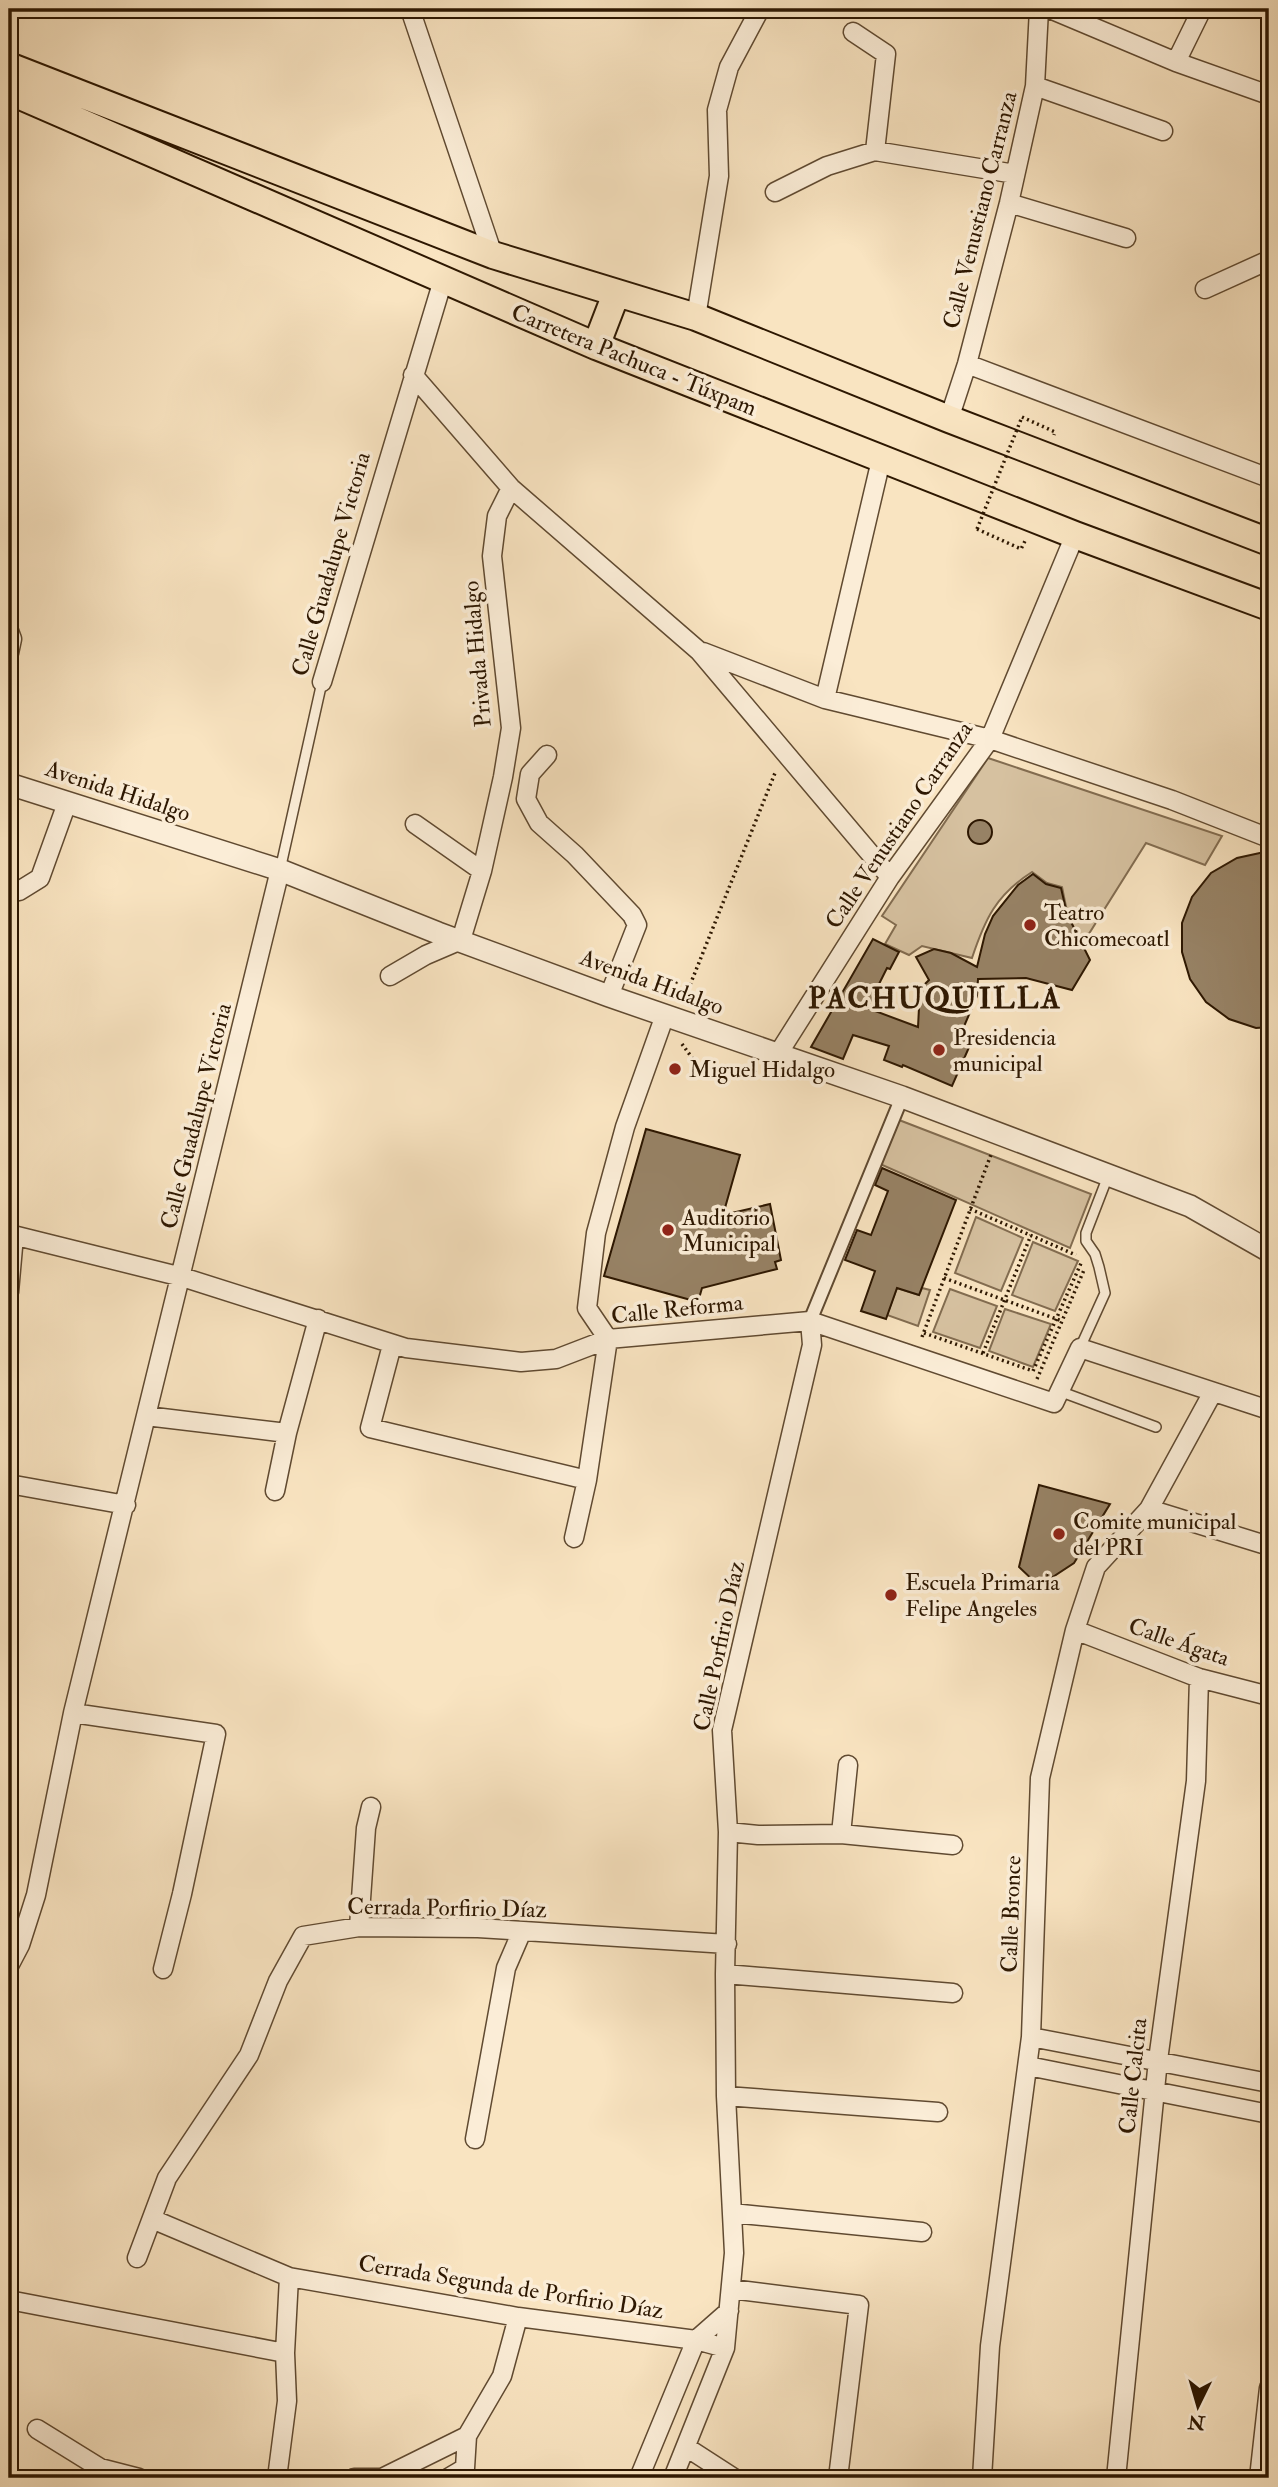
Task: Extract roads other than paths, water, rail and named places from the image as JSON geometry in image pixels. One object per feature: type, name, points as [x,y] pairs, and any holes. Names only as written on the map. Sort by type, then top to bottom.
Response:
[{"type":"main road","name":"Carretera Pachuca - Túxpam","points":[[9,66],[493,255],[696,317],[948,419],[1269,542]]},
{"type":"main road","name":"Carretera Pachuca - Túxpam","points":[[9,91],[596,346],[1074,536],[1269,607]]},
{"type":"main road","points":[[596,346],[616,294]]},
{"type":"street","points":[[410,9],[493,255]]},
{"type":"street","points":[[696,317],[719,176],[717,110],[729,68],[760,9]]},
{"type":"street","name":"Calle Venustiano Carranza","points":[[948,419],[967,364],[1009,203],[1035,86],[1039,9]]},
{"type":"street","points":[[1050,9],[1176,62],[1269,95]]},
{"type":"street","points":[[1176,62],[1202,9]]},
{"type":"street","points":[[853,32],[886,54],[876,150]]},
{"type":"street","points":[[1035,86],[1163,131]]},
{"type":"street","points":[[775,192],[827,166],[876,150],[1015,174]]},
{"type":"street","points":[[1009,203],[1126,238]]},
{"type":"street","points":[[1205,289],[1269,260]]},
{"type":"street","name":"Calle Guadalupe Victoria","points":[[321,682],[443,280]]},
{"type":"street","points":[[967,364],[1269,478]]},
{"type":"street","points":[[413,375],[511,488],[699,651],[890,877]]},
{"type":"street","points":[[825,699],[881,460]]},
{"type":"street","name":"Privada Hidalgo","points":[[461,940],[482,872],[511,728],[492,556],[497,516],[511,488]]},
{"type":"street","name":"Calle Venustiano Carranza","points":[[778,1054],[890,877],[990,739],[1074,536]]},
{"type":"street","points":[[9,631],[12,639],[9,653]]},
{"type":"street","points":[[699,651],[825,699],[990,739],[1172,800],[1269,838]]},
{"type":"street","points":[[547,755],[530,774],[526,799],[539,823],[575,855],[632,915],[636,925],[609,996]]},
{"type":"street","name":"Avenida Hidalgo","points":[[9,783],[280,870],[609,996],[902,1097],[1189,1206],[1269,1251]]},
{"type":"street","points":[[9,893],[19,891],[40,878],[67,803]]},
{"type":"street","points":[[415,824],[482,872]]},
{"type":"street","name":"Calle Guadalupe Victoria","points":[[9,1966],[20,1945],[36,1895],[73,1713],[280,870]]},
{"type":"street","points":[[390,976],[426,955],[461,940]]},
{"type":"street","points":[[574,1538],[587,1480],[608,1339],[587,1308],[597,1233],[625,1127],[670,1017]]},
{"type":"street","name":"Calle Porfirio Díaz","points":[[673,2478],[725,2348],[734,2253],[726,2095],[728,1832],[722,1730],[810,1358],[810,1321],[902,1097]]},
{"type":"street","points":[[9,1292],[11,1235]]},
{"type":"street","name":"Calle Reforma","points":[[11,1235],[182,1277],[392,1345],[521,1362],[556,1359],[608,1339],[810,1321],[1054,1403],[1059,1391]]},
{"type":"street","points":[[275,1491],[287,1433],[318,1319]]},
{"type":"street","points":[[392,1345],[370,1428],[587,1480]]},
{"type":"street","points":[[1059,1391],[1080,1348],[1269,1410]]},
{"type":"street","name":"Calle Bronce","points":[[982,2478],[990,2346],[1031,2037],[1040,1778],[1075,1630],[1096,1567],[1149,1509],[1213,1392]]},
{"type":"street","points":[[146,1416],[287,1433]]},
{"type":"street","points":[[9,1484],[126,1505]]},
{"type":"street","points":[[1149,1509],[1269,1546]]},
{"type":"street","name":"Calle Ágata","points":[[1075,1630],[1199,1678],[1269,1696]]},
{"type":"street","name":"Calle Calcita","points":[[1116,2478],[1158,2060],[1196,1782],[1199,1678]]},
{"type":"street","points":[[73,1713],[216,1734],[163,1969]]},
{"type":"street","points":[[841,1835],[848,1765]]},
{"type":"street","points":[[359,1927],[366,1828],[371,1807]]},
{"type":"street","points":[[728,1832],[758,1835],[841,1835],[953,1845]]},
{"type":"street","name":"Cerrada Porfirio Díaz","points":[[152,2219],[167,2178],[249,2055],[278,1981],[303,1936],[359,1927],[478,1928],[727,1944]]},
{"type":"street","points":[[475,2139],[506,1968],[522,1931]]},
{"type":"street","points":[[725,1974],[953,1993]]},
{"type":"street","points":[[1031,2037],[1269,2083]]},
{"type":"street","points":[[1028,2066],[1269,2114]]},
{"type":"street","points":[[726,2095],[938,2112]]},
{"type":"street","points":[[732,2213],[922,2232]]},
{"type":"street","points":[[137,2258],[152,2219],[289,2277],[285,2353],[287,2401],[276,2478]]},
{"type":"street","name":"Cerrada Segunda de Porfirio Díaz","points":[[289,2277],[519,2318],[696,2340],[725,2348]]},
{"type":"street","points":[[731,2290],[859,2305],[838,2478]]},
{"type":"street","points":[[9,2300],[285,2353]]},
{"type":"street","points":[[639,2478],[696,2340],[729,2312]]},
{"type":"street","points":[[448,2478],[466,2468],[467,2436],[502,2376],[519,2318]]},
{"type":"street","points":[[1259,2478],[1269,2388]]},
{"type":"street","points":[[37,2429],[100,2468],[139,2478]]},
{"type":"street","points":[[354,2478],[382,2478],[467,2436]]},
{"type":"street","points":[[686,2448],[734,2478]]},
{"type":"lane","name":"Calle Guadalupe Victoria","points":[[280,870],[321,682]]},
{"type":"lane","points":[[1080,1348],[1105,1293],[1095,1254],[1086,1241],[1086,1233],[1108,1176]]},
{"type":"lane","points":[[1059,1391],[1156,1427]]},
{"type":"place","name":"Teatro Chicomecoatl","points":[[1030,925]]},
{"type":"place","name":"Presidencia municipal","points":[[939,1050]]},
{"type":"place","name":"Miguel Hidalgo","points":[[675,1069]]},
{"type":"place","name":"Auditorio Municipal","points":[[668,1230]]},
{"type":"place","name":"Comite municipal del PRI","points":[[1059,1534]]},
{"type":"place","name":"Escuela Primaria Felipe Angeles","points":[[891,1595]]},
{"type":"district","name":"PACHUQUILLA","points":[[935,998]]}]
